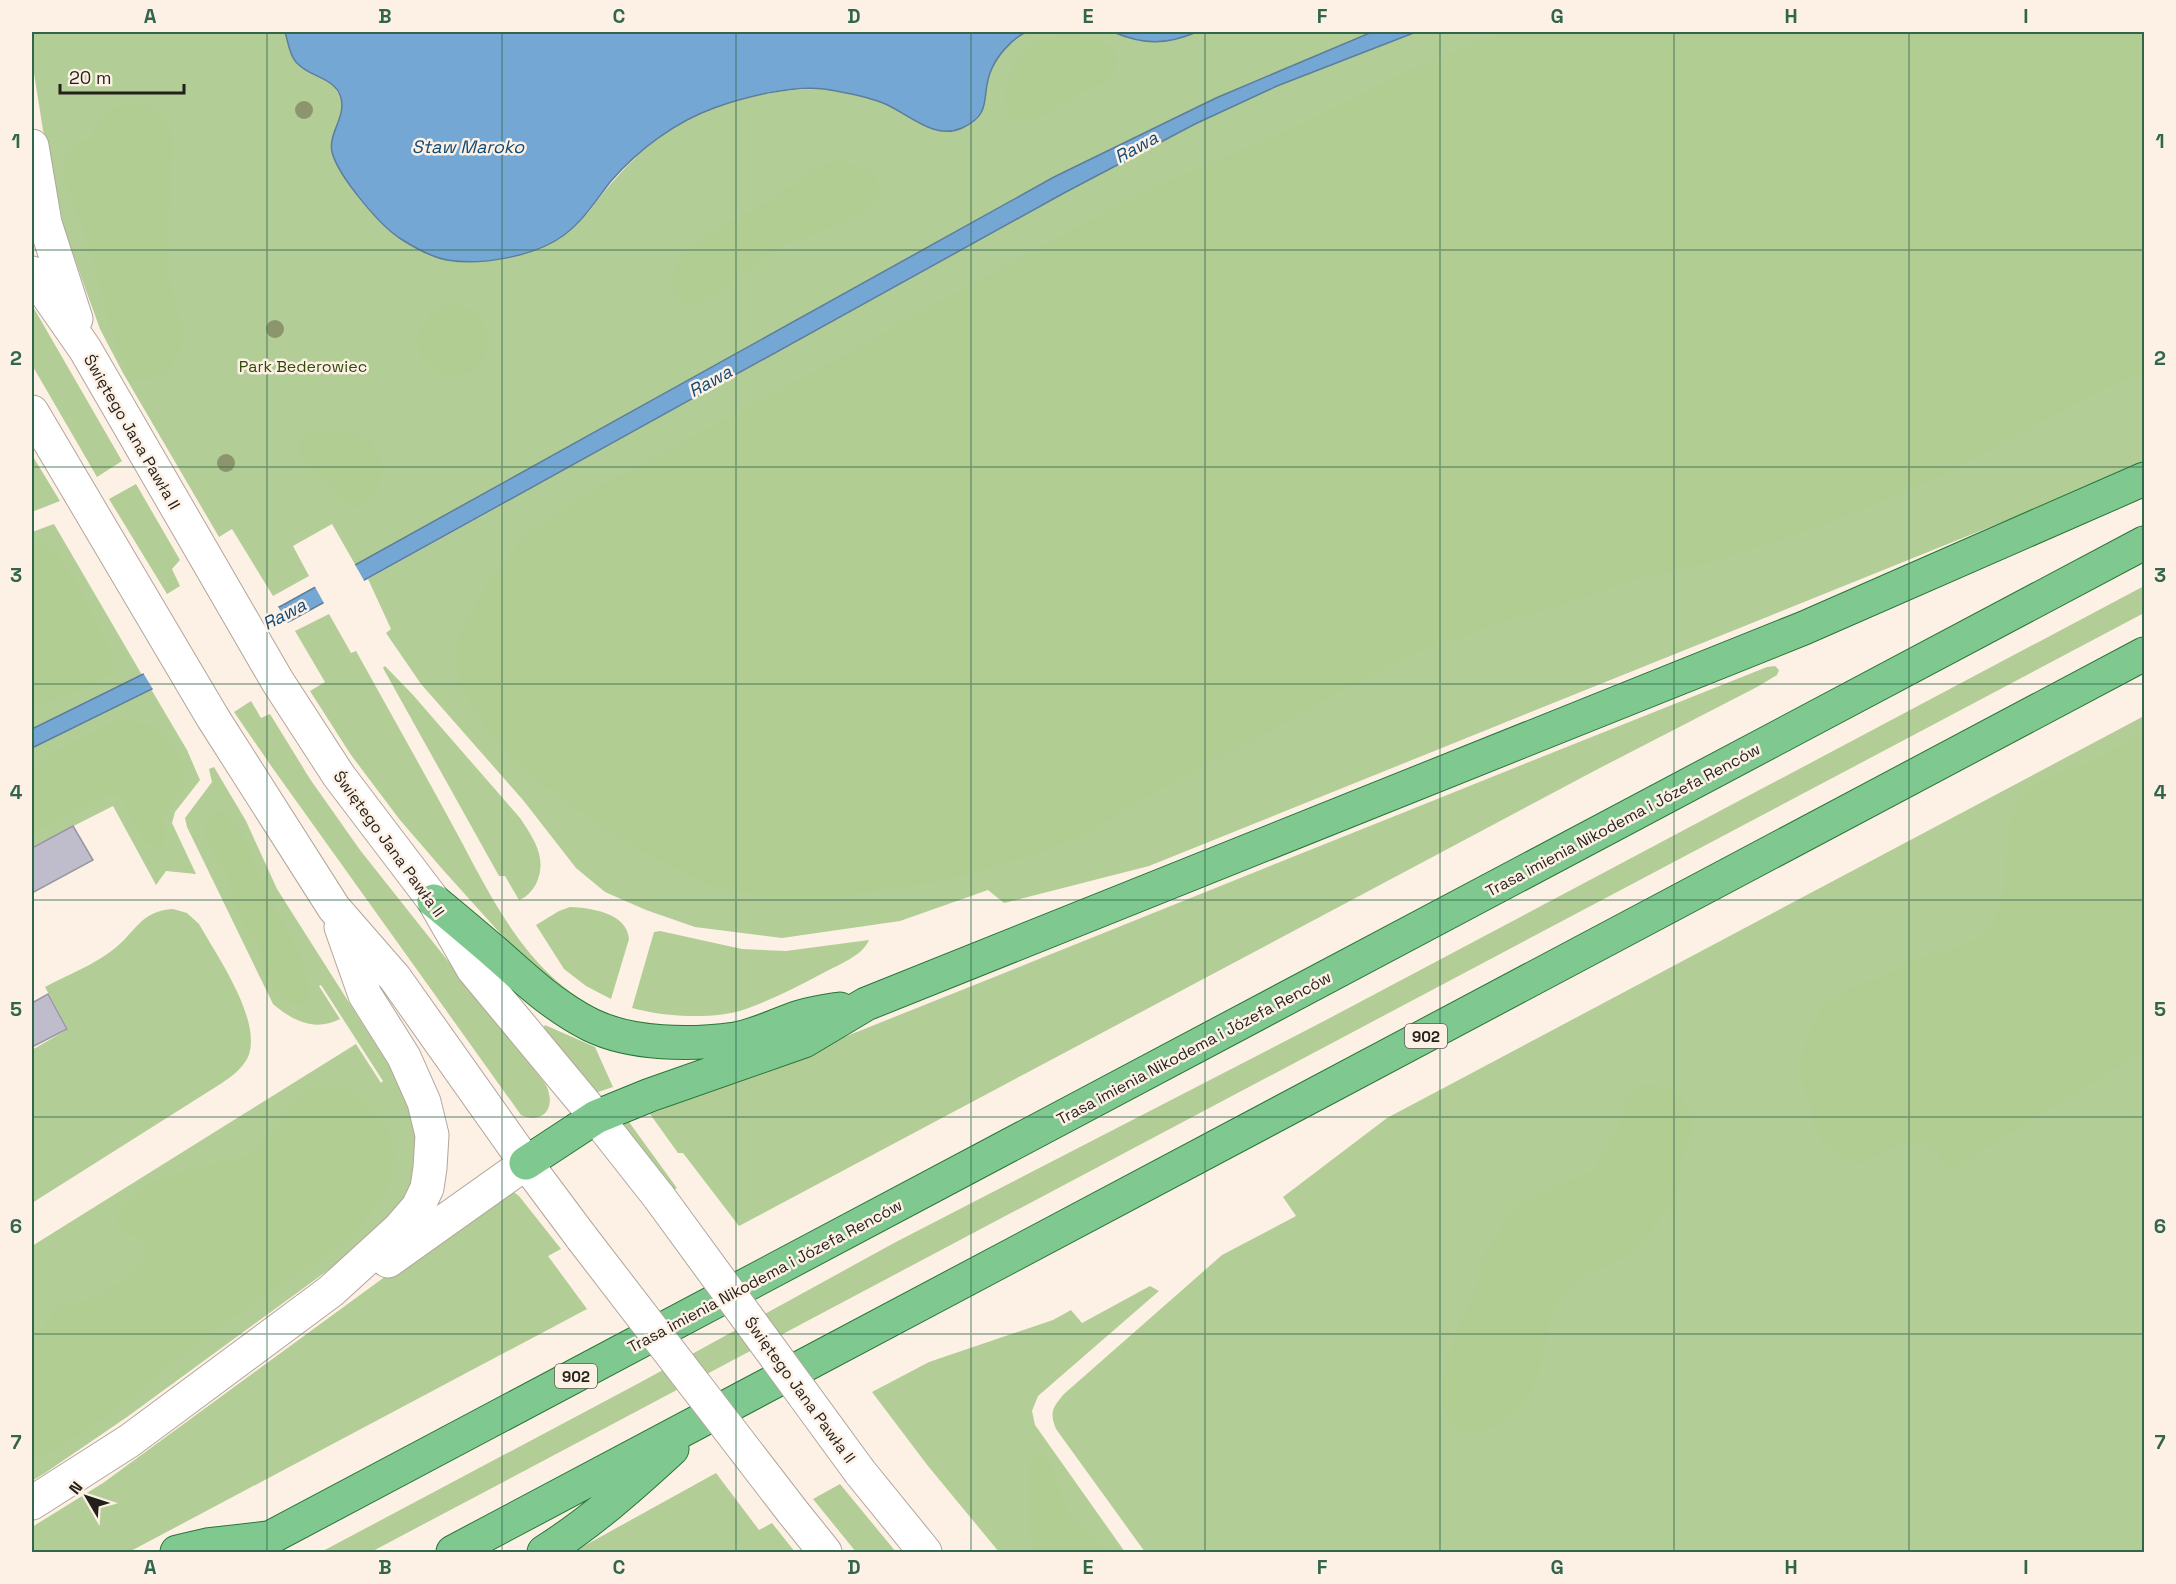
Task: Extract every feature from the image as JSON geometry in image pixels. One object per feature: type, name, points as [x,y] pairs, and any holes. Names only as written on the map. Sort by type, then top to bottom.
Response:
[{"type":"main road","points":[[526,1162],[596,1117],[650,1095],[804,1041],[866,1004],[1804,628],[2145,479]]},
{"type":"main road","name":"Trasa imienia Nikodema i Józefa Renców","points":[[243,1552],[2145,543]]},
{"type":"main road","name":"902","points":[[453,1552],[2145,654]]},
{"type":"main road","points":[[434,901],[561,1009],[593,1026],[615,1034],[658,1042],[701,1042],[737,1038],[801,1017],[866,1004]]},
{"type":"main road","points":[[544,1552],[566,1538],[637,1482],[706,1417]]},
{"type":"main road","points":[[177,1552],[207,1545],[272,1537]]},
{"type":"street","points":[[32,146],[45,223],[85,350]]},
{"type":"street","name":"Świętego Jana Pawła II","points":[[32,273],[85,350],[278,682],[339,776],[434,901],[473,969],[659,1197],[860,1472],[925,1552]]},
{"type":"street","points":[[32,412],[213,718],[334,908],[395,978],[582,1238],[825,1552]]},
{"type":"street","points":[[32,1503],[129,1441],[331,1291],[398,1230],[418,1207],[427,1188],[432,1135],[424,1102],[404,1057],[365,995],[334,908]]},
{"type":"street","points":[[331,1291],[391,1260],[526,1162]]},
{"type":"green space","name":"Park Bederowiec","points":[[32,32],[285,32],[300,63],[312,74],[332,85],[339,95],[342,107],[335,130],[335,144],[341,171],[347,183],[374,215],[395,234],[417,249],[587,214],[620,173],[638,155],[676,126],[715,108],[756,96],[798,90],[834,90],[881,102],[925,126],[946,130],[959,128],[973,122],[996,60],[1008,46],[1026,32],[1113,32],[1136,39],[1179,39],[1197,32],[1372,32],[1216,98],[1054,177],[356,566],[332,524],[293,546],[309,576],[273,596],[232,529],[219,537],[123,373],[100,329],[64,228],[43,130],[32,61]]},
{"type":"green space","points":[[1416,32],[2144,32],[2144,465],[1149,866],[1004,903],[988,890],[900,921],[782,938],[695,927],[646,910],[605,892],[576,868],[523,800],[421,684],[386,633],[391,629],[368,579],[1064,193],[1195,124],[1277,86]]},
{"type":"green space","points":[[1503,32],[2144,32],[2144,373],[2105,388],[1939,477],[1870,506],[1778,541],[1700,565],[1645,576],[1574,601],[1497,624],[1405,657],[1188,773],[1076,839],[1034,855],[941,881],[835,897],[765,897],[706,884],[653,857],[605,829],[567,803],[511,758],[489,732],[468,699],[458,675],[455,645],[468,616],[497,570],[525,536],[595,489],[1143,192],[1293,128],[1419,66]]},
{"type":"green space","points":[[1077,35],[1104,42],[1114,50],[1116,65],[1112,76],[1037,118],[1021,120],[1011,115],[1006,105],[1006,91],[1010,76],[1026,50],[1047,38]]},
{"type":"green space","points":[[127,102],[140,103],[159,112],[166,121],[171,134],[173,147],[170,176],[168,271],[184,329],[182,344],[176,359],[165,372],[155,378],[142,380],[131,374],[123,363],[87,240],[64,178],[64,160],[72,148],[90,136],[110,111]]},
{"type":"green space","points":[[833,162],[864,168],[875,177],[882,191],[873,202],[850,220],[791,242],[764,256],[728,286],[703,301],[683,302],[676,296],[672,287],[672,274],[683,253],[721,225],[755,210],[821,165]]},
{"type":"green space","points":[[32,305],[122,461],[97,477],[32,365]]},
{"type":"green space","points":[[461,305],[469,309],[487,331],[489,344],[486,355],[477,366],[462,375],[450,376],[436,370],[421,355],[418,346],[420,329],[431,313],[440,306]]},
{"type":"green space","points":[[311,432],[353,433],[369,442],[376,450],[382,470],[380,480],[369,499],[360,507],[342,500],[325,477],[302,460],[299,451],[302,437]]},
{"type":"green space","points":[[32,455],[60,501],[32,512]]},
{"type":"green space","points":[[136,484],[180,560],[172,569],[180,586],[167,594],[109,499]]},
{"type":"green space","points":[[54,524],[142,675],[32,729],[32,532]]},
{"type":"green space","points":[[41,543],[57,554],[79,587],[111,651],[112,673],[92,685],[32,708],[32,544]]},
{"type":"green space","points":[[2144,586],[2144,613],[371,1552],[321,1552],[641,1382],[894,1243],[1326,1020]]},
{"type":"green space","points":[[329,614],[351,653],[356,651],[506,921],[543,968],[591,1005],[589,1010],[568,998],[508,942],[400,820],[351,755],[310,691],[325,682],[295,631]]},
{"type":"green space","points":[[385,666],[520,818],[530,834],[538,850],[541,866],[536,884],[519,900],[505,876],[499,876],[383,668]]},
{"type":"green space","points":[[1775,666],[1779,670],[1777,675],[1757,687],[1596,770],[739,1226],[683,1153],[678,1153],[650,1114],[1767,667]]},
{"type":"green space","points":[[151,689],[187,750],[200,780],[175,812],[172,823],[196,874],[166,871],[156,885],[113,806],[32,847],[32,748]]},
{"type":"green space","points":[[251,701],[261,718],[270,714],[310,779],[360,850],[545,1083],[550,1104],[545,1114],[535,1118],[521,1115],[274,770],[234,712]]},
{"type":"green space","points":[[2144,716],[2144,1552],[1145,1552],[1056,1429],[1053,1410],[1064,1394],[1222,1255],[1296,1216],[1283,1197],[1387,1118]]},
{"type":"green space","points":[[113,722],[142,723],[154,728],[169,741],[180,759],[185,778],[179,793],[162,817],[165,829],[164,844],[157,849],[145,842],[128,812],[125,798],[120,795],[106,794],[32,833],[32,773],[57,750]]},
{"type":"green space","points":[[2144,729],[2144,1051],[1949,1171],[1939,1154],[1922,1141],[1902,1144],[1861,1163],[1842,1156],[1825,1145],[1813,1120],[1803,1085],[1801,1064],[1814,1021],[1825,1006],[1855,986],[1881,978],[1923,957],[1965,944],[1983,932],[1994,918],[2001,902],[2009,833],[2013,816],[2026,792],[2041,781],[2101,756]]},
{"type":"green space","points":[[214,767],[246,821],[277,889],[395,1075],[409,1106],[417,1139],[415,1167],[407,1195],[364,1244],[127,1417],[32,1481],[32,1246],[356,1044],[381,1083],[383,1081],[321,985],[319,986],[340,1019],[331,1023],[322,1025],[305,1023],[296,1020],[273,1004],[187,827],[185,818],[212,782],[209,769]]},
{"type":"green space","points":[[223,811],[233,821],[246,841],[267,896],[294,941],[305,970],[309,990],[309,999],[301,1005],[288,1003],[273,987],[258,946],[237,914],[222,865],[206,841],[205,826],[213,815]]},
{"type":"green space","points":[[570,907],[607,914],[622,923],[627,930],[629,939],[611,999],[586,986],[564,969],[536,925]]},
{"type":"green space","points":[[173,909],[187,913],[199,924],[236,989],[249,1026],[251,1042],[248,1057],[233,1075],[222,1083],[32,1203],[32,1050],[68,1029],[45,987],[106,955],[146,918]]},
{"type":"green space","points":[[660,931],[742,949],[786,951],[869,940],[861,951],[850,959],[766,1001],[746,1009],[719,1015],[689,1016],[659,1014],[632,1008],[654,932]]},
{"type":"green space","points":[[545,1025],[595,1047],[613,1087],[595,1093],[543,1029]]},
{"type":"green space","points":[[1642,1084],[1668,1087],[1684,1100],[1693,1121],[1691,1137],[1679,1164],[1680,1179],[1672,1202],[1643,1241],[1620,1260],[1592,1272],[1570,1287],[1551,1312],[1534,1387],[1519,1408],[1492,1428],[1474,1433],[1455,1429],[1442,1406],[1443,1372],[1454,1337],[1477,1284],[1481,1260],[1511,1211],[1536,1195],[1593,1171],[1619,1126],[1625,1102]]},
{"type":"green space","points":[[316,1086],[344,1087],[365,1102],[386,1125],[394,1155],[390,1182],[375,1207],[353,1235],[222,1325],[121,1406],[55,1450],[32,1459],[32,1335],[60,1307],[99,1296],[128,1276],[144,1260],[146,1243],[114,1227],[122,1206],[143,1189],[163,1178],[247,1156],[273,1131],[296,1100]]},
{"type":"green space","points":[[629,1122],[677,1188],[669,1192],[622,1126]]},
{"type":"green space","points":[[511,1190],[519,1196],[561,1249],[548,1256],[587,1309],[129,1552],[32,1552],[32,1527],[103,1483],[442,1235]]},
{"type":"green space","points":[[1150,1286],[1159,1291],[1038,1396],[1032,1411],[1035,1425],[1125,1552],[999,1552],[928,1466],[872,1392],[929,1362],[1053,1320],[1071,1310],[1082,1323]]},
{"type":"green space","points":[[1040,1451],[1050,1463],[1068,1514],[1081,1528],[1115,1552],[1037,1552],[1029,1527],[1030,1475],[1031,1458]]},
{"type":"green space","points":[[716,1473],[759,1530],[772,1523],[795,1552],[573,1552]]},
{"type":"green space","points":[[840,1484],[896,1552],[856,1552],[813,1499]]},
{"type":"water","name":"Staw Maroko","points":[[285,32],[1026,32],[1010,44],[996,61],[987,82],[982,111],[972,123],[962,128],[941,131],[921,124],[883,103],[824,89],[783,90],[739,100],[699,114],[658,138],[633,158],[611,181],[578,223],[552,242],[539,249],[508,258],[461,262],[435,257],[392,233],[351,187],[336,162],[331,145],[341,112],[341,98],[334,86],[303,69],[295,61]]},
{"type":"water","points":[[1113,32],[1197,32],[1155,42]]},
{"type":"water","name":"Rawa","points":[[1372,32],[1416,32],[1277,86],[1195,124],[1064,193],[292,620],[32,748],[32,729],[283,605],[1054,177],[1216,98]]},
{"type":"pier","points":[[354,563],[366,584],[325,605],[314,585]]},
{"type":"pier","points":[[277,605],[289,625],[154,691],[142,671]]},
{"type":"building","points":[[73,826],[93,860],[32,893],[32,848]]},
{"type":"building","points":[[48,994],[67,1029],[32,1047],[32,1003]]}]
